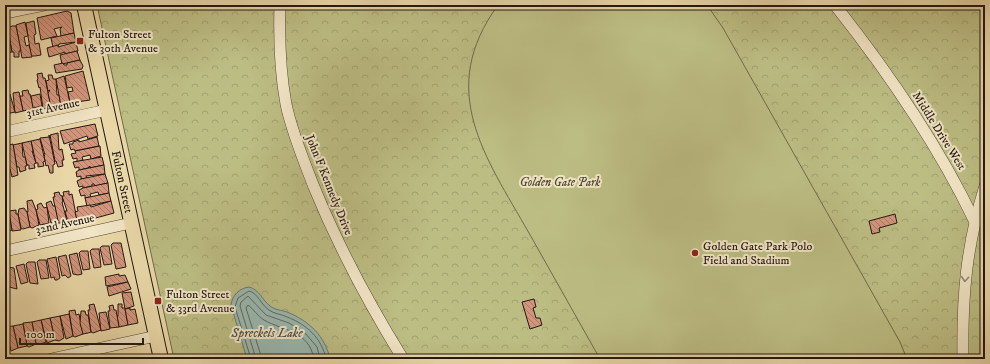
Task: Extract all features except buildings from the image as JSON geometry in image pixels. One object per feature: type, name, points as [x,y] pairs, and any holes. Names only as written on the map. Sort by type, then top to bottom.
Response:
[{"type":"main road","name":"Fulton Street","points":[[84,5],[161,359]]},
{"type":"street","points":[[5,13],[44,5]]},
{"type":"street","name":"John F Kennedy Drive","points":[[280,5],[282,72],[288,114],[298,143],[344,256],[372,308],[403,359]]},
{"type":"street","name":"Middle Drive West","points":[[835,5],[925,130],[943,159],[974,220]]},
{"type":"street","name":"31st Avenue","points":[[5,132],[107,110]]},
{"type":"street","points":[[963,359],[964,277],[974,220],[985,186]]},
{"type":"street","name":"32nd Avenue","points":[[5,251],[131,223]]},
{"type":"street","points":[[51,359],[156,336]]},
{"type":"green space","name":"Golden Gate Park","points":[[97,5],[985,5],[985,359],[174,359]]},
{"type":"green space","name":"Golden Gate Park Polo Field and Stadium","points":[[498,5],[707,5],[723,28],[900,342],[907,359],[600,359],[497,177],[474,122],[469,94],[470,66],[480,36]]},
{"type":"water","name":"Spreckels Lake","points":[[249,287],[256,290],[267,304],[295,316],[315,330],[324,343],[330,359],[247,359],[231,305],[233,298],[237,293]]},
{"type":"place","name":"Fulton Street & 30th Avenue","points":[[80,41]]},
{"type":"place","name":"Golden Gate Park Polo Field and Stadium","points":[[695,253]]},
{"type":"place","name":"Fulton Street & 33rd Avenue","points":[[158,301]]}]
